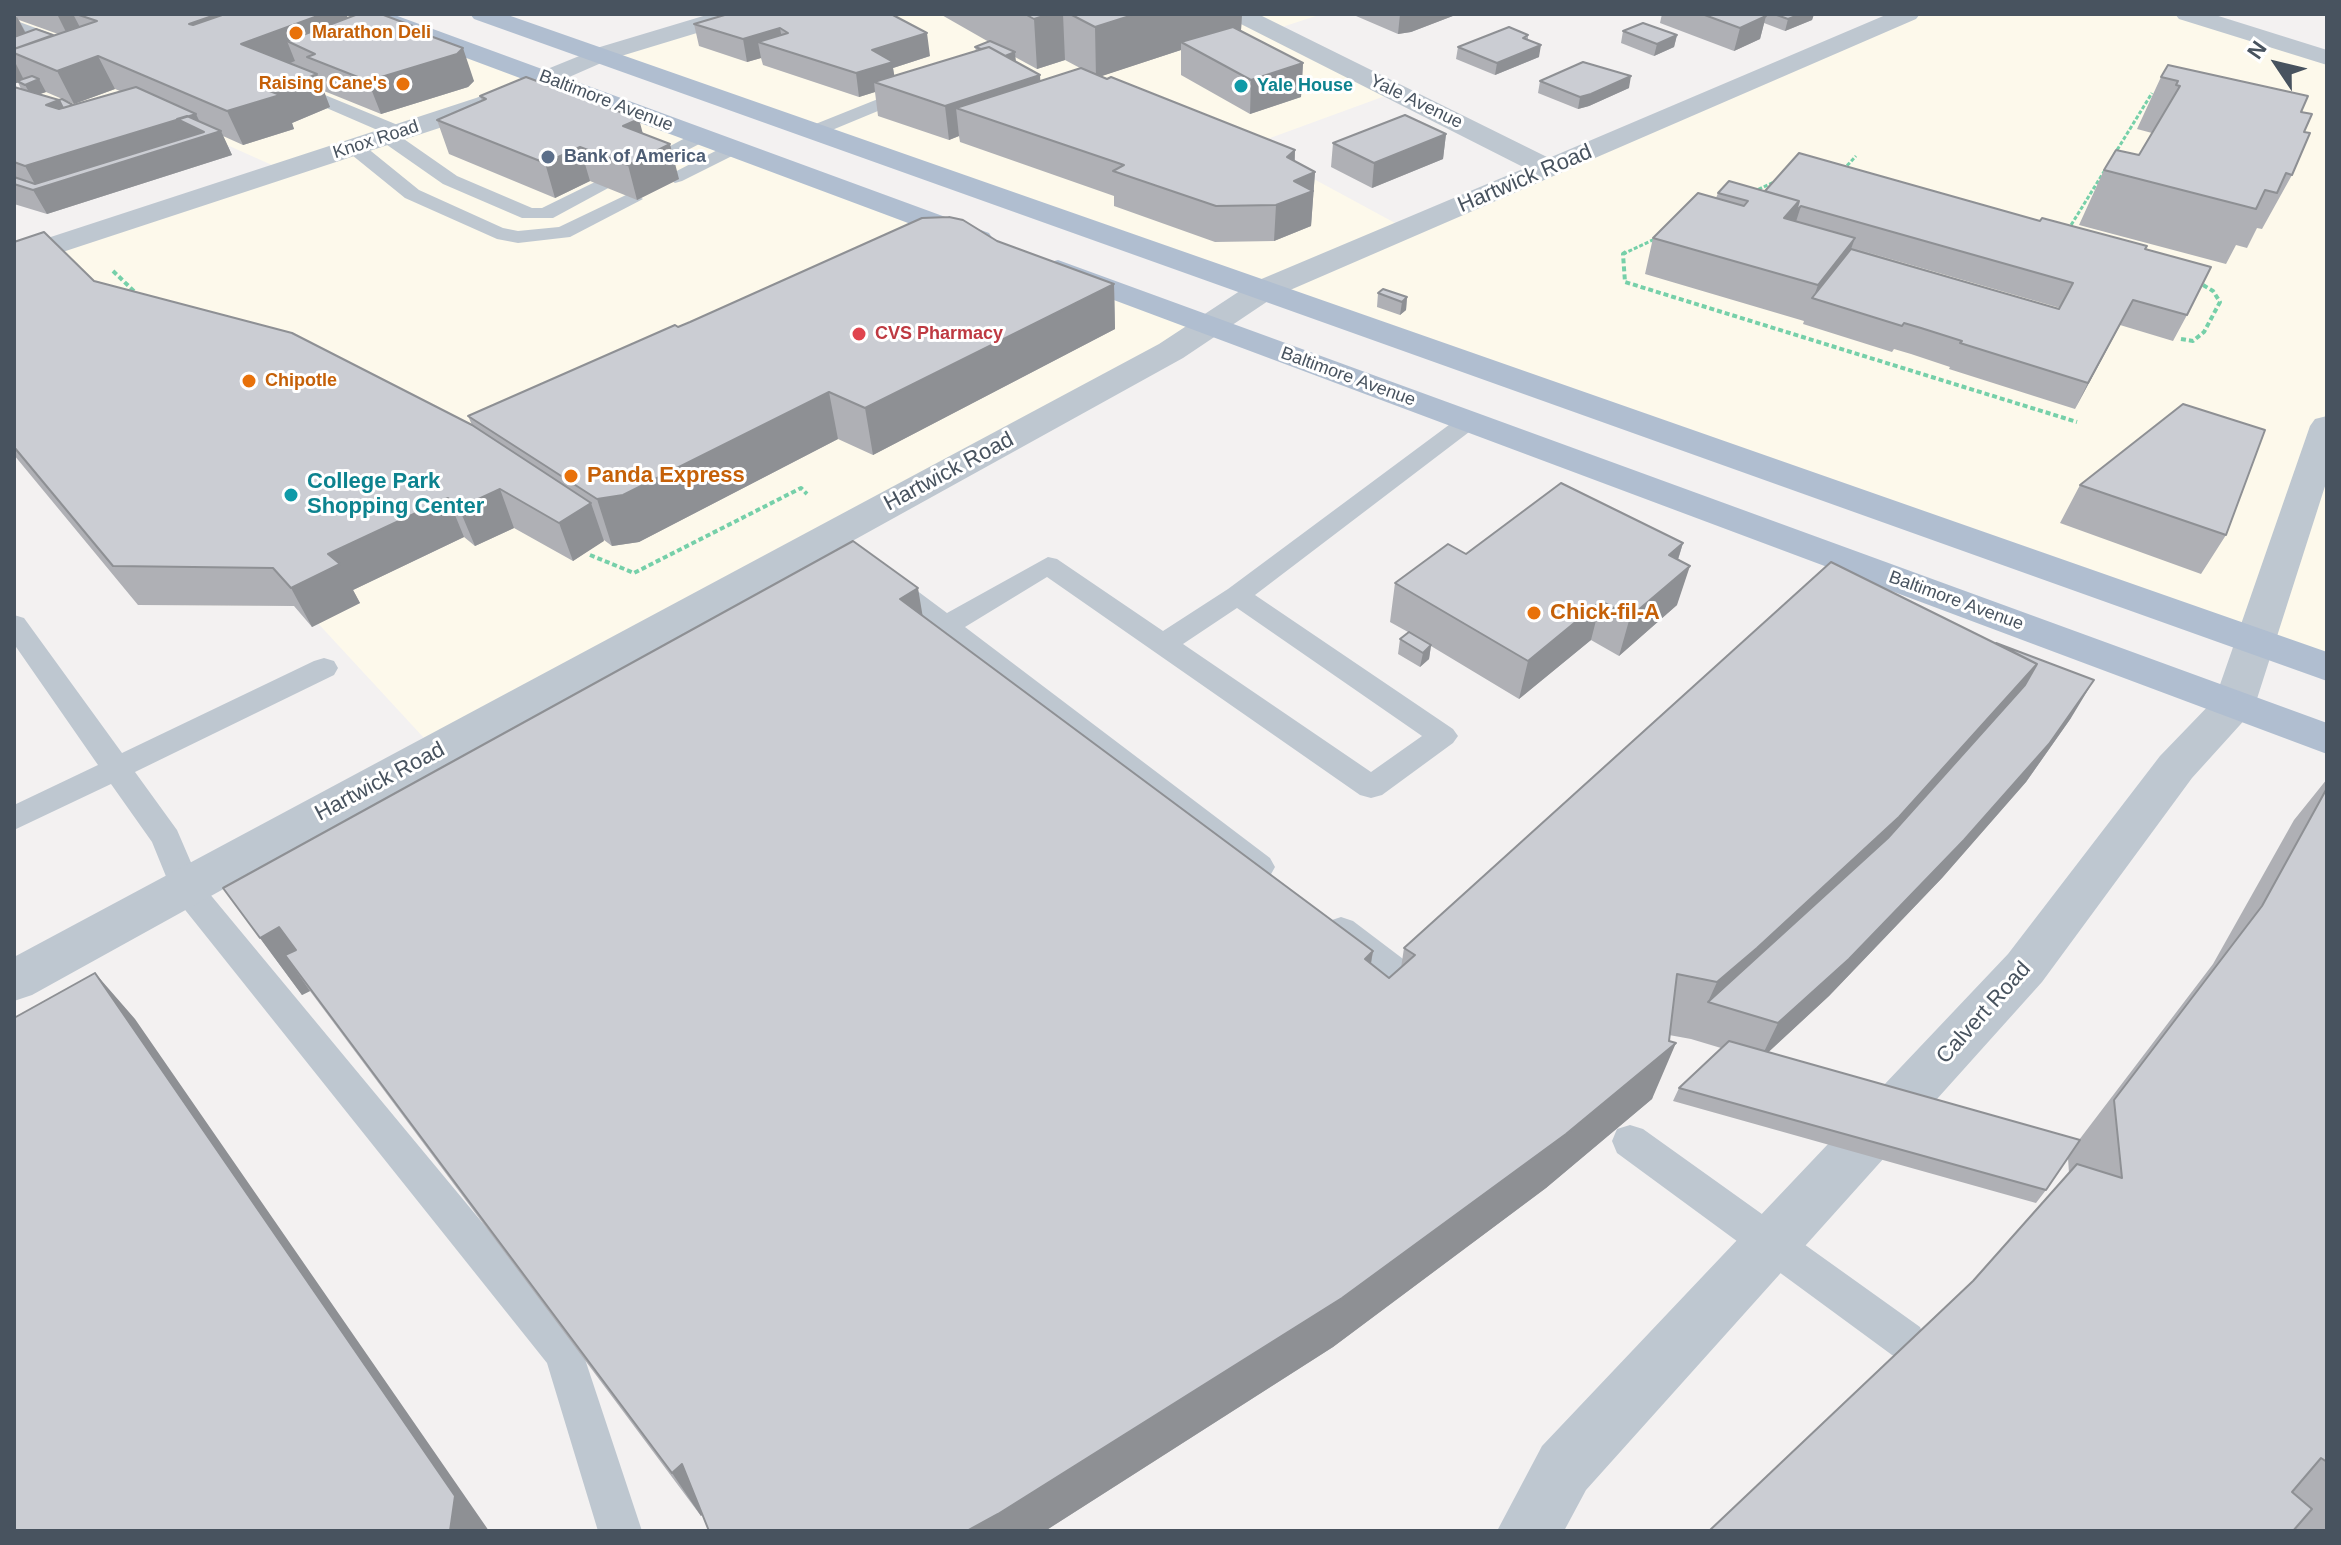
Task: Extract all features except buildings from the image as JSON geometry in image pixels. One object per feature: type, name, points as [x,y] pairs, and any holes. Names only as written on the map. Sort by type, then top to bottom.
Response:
[{"type":"main road","name":"Baltimore Avenue","points":[[370,14],[2327,739]]},
{"type":"main road","name":"Baltimore Avenue","points":[[482,14],[2327,667]]},
{"type":"street","name":"Knox Road","points":[[14,259],[485,104],[599,55],[735,14]]},
{"type":"street","name":"Yale Avenue","points":[[1239,14],[1550,169]]},
{"type":"street","name":"Hartwick Road","points":[[14,981],[840,539],[1212,327],[1263,290],[1908,14]]},
{"type":"street","points":[[2187,14],[2327,58]]},
{"type":"street","name":"Calvert Road","points":[[1529,1531],[1564,1468],[1774,1244],[2025,968],[2176,767],[2234,705],[2327,426]]},
{"type":"lane","points":[[14,25],[79,46]]},
{"type":"lane","points":[[814,131],[931,83],[915,74]]},
{"type":"lane","points":[[268,76],[450,180],[529,214],[546,214],[618,193],[563,233],[518,237],[497,233],[412,194],[378,139]]},
{"type":"lane","points":[[717,142],[660,171],[717,142]]},
{"type":"lane","points":[[14,242],[43,250]]},
{"type":"lane","points":[[1163,644],[1237,595],[1469,421]]},
{"type":"lane","points":[[840,539],[945,626],[1282,885]]},
{"type":"lane","points":[[945,626],[1048,565],[1371,787],[1443,736],[1237,595]]},
{"type":"lane","points":[[14,624],[166,838],[185,887],[564,1352],[620,1531]]},
{"type":"lane","points":[[14,818],[324,668]]},
{"type":"lane","points":[[1319,914],[1407,981]]},
{"type":"lane","points":[[1630,1141],[1906,1341]]},
{"type":"path","points":[[2113,156],[2152,93]]},
{"type":"path","points":[[1840,174],[1856,156]]},
{"type":"path","points":[[2067,232],[2106,168]]},
{"type":"path","points":[[1745,196],[1782,178]]},
{"type":"path","points":[[1761,194],[1770,184]]},
{"type":"path","points":[[1665,234],[1623,254],[1625,282],[2077,422]]},
{"type":"path","points":[[105,263],[139,295]]},
{"type":"path","points":[[2181,339],[2193,341],[2204,332],[2220,302],[2213,291],[2198,282]]},
{"type":"path","points":[[590,555],[634,573],[801,488],[840,539]]},
{"type":"shaded area","name":"College Park Shopping Center","points":[[14,14],[370,14],[1212,327],[436,751],[302,606],[145,605],[14,441],[14,259],[283,170],[113,94],[73,108],[20,84]]},
{"type":"shaded area","points":[[735,14],[1322,14],[1273,30],[1396,92],[1251,145],[1408,230],[1908,14],[2187,14],[2327,58],[2327,667],[599,55]]},
{"type":"place","name":"Marathon Deli","points":[[296,33]]},
{"type":"place","name":"Raising Cane's","points":[[403,84]]},
{"type":"place","name":"Yale House","points":[[1241,86]]},
{"type":"place","name":"Bank of America","points":[[548,157]]},
{"type":"place","name":"CVS Pharmacy","points":[[859,334]]},
{"type":"place","name":"Chipotle","points":[[249,381]]},
{"type":"place","name":"Panda Express","points":[[571,476]]},
{"type":"place","name":"College Park Shopping Center","points":[[291,495]]},
{"type":"place","name":"Chick-fil-A","points":[[1534,613]]}]
